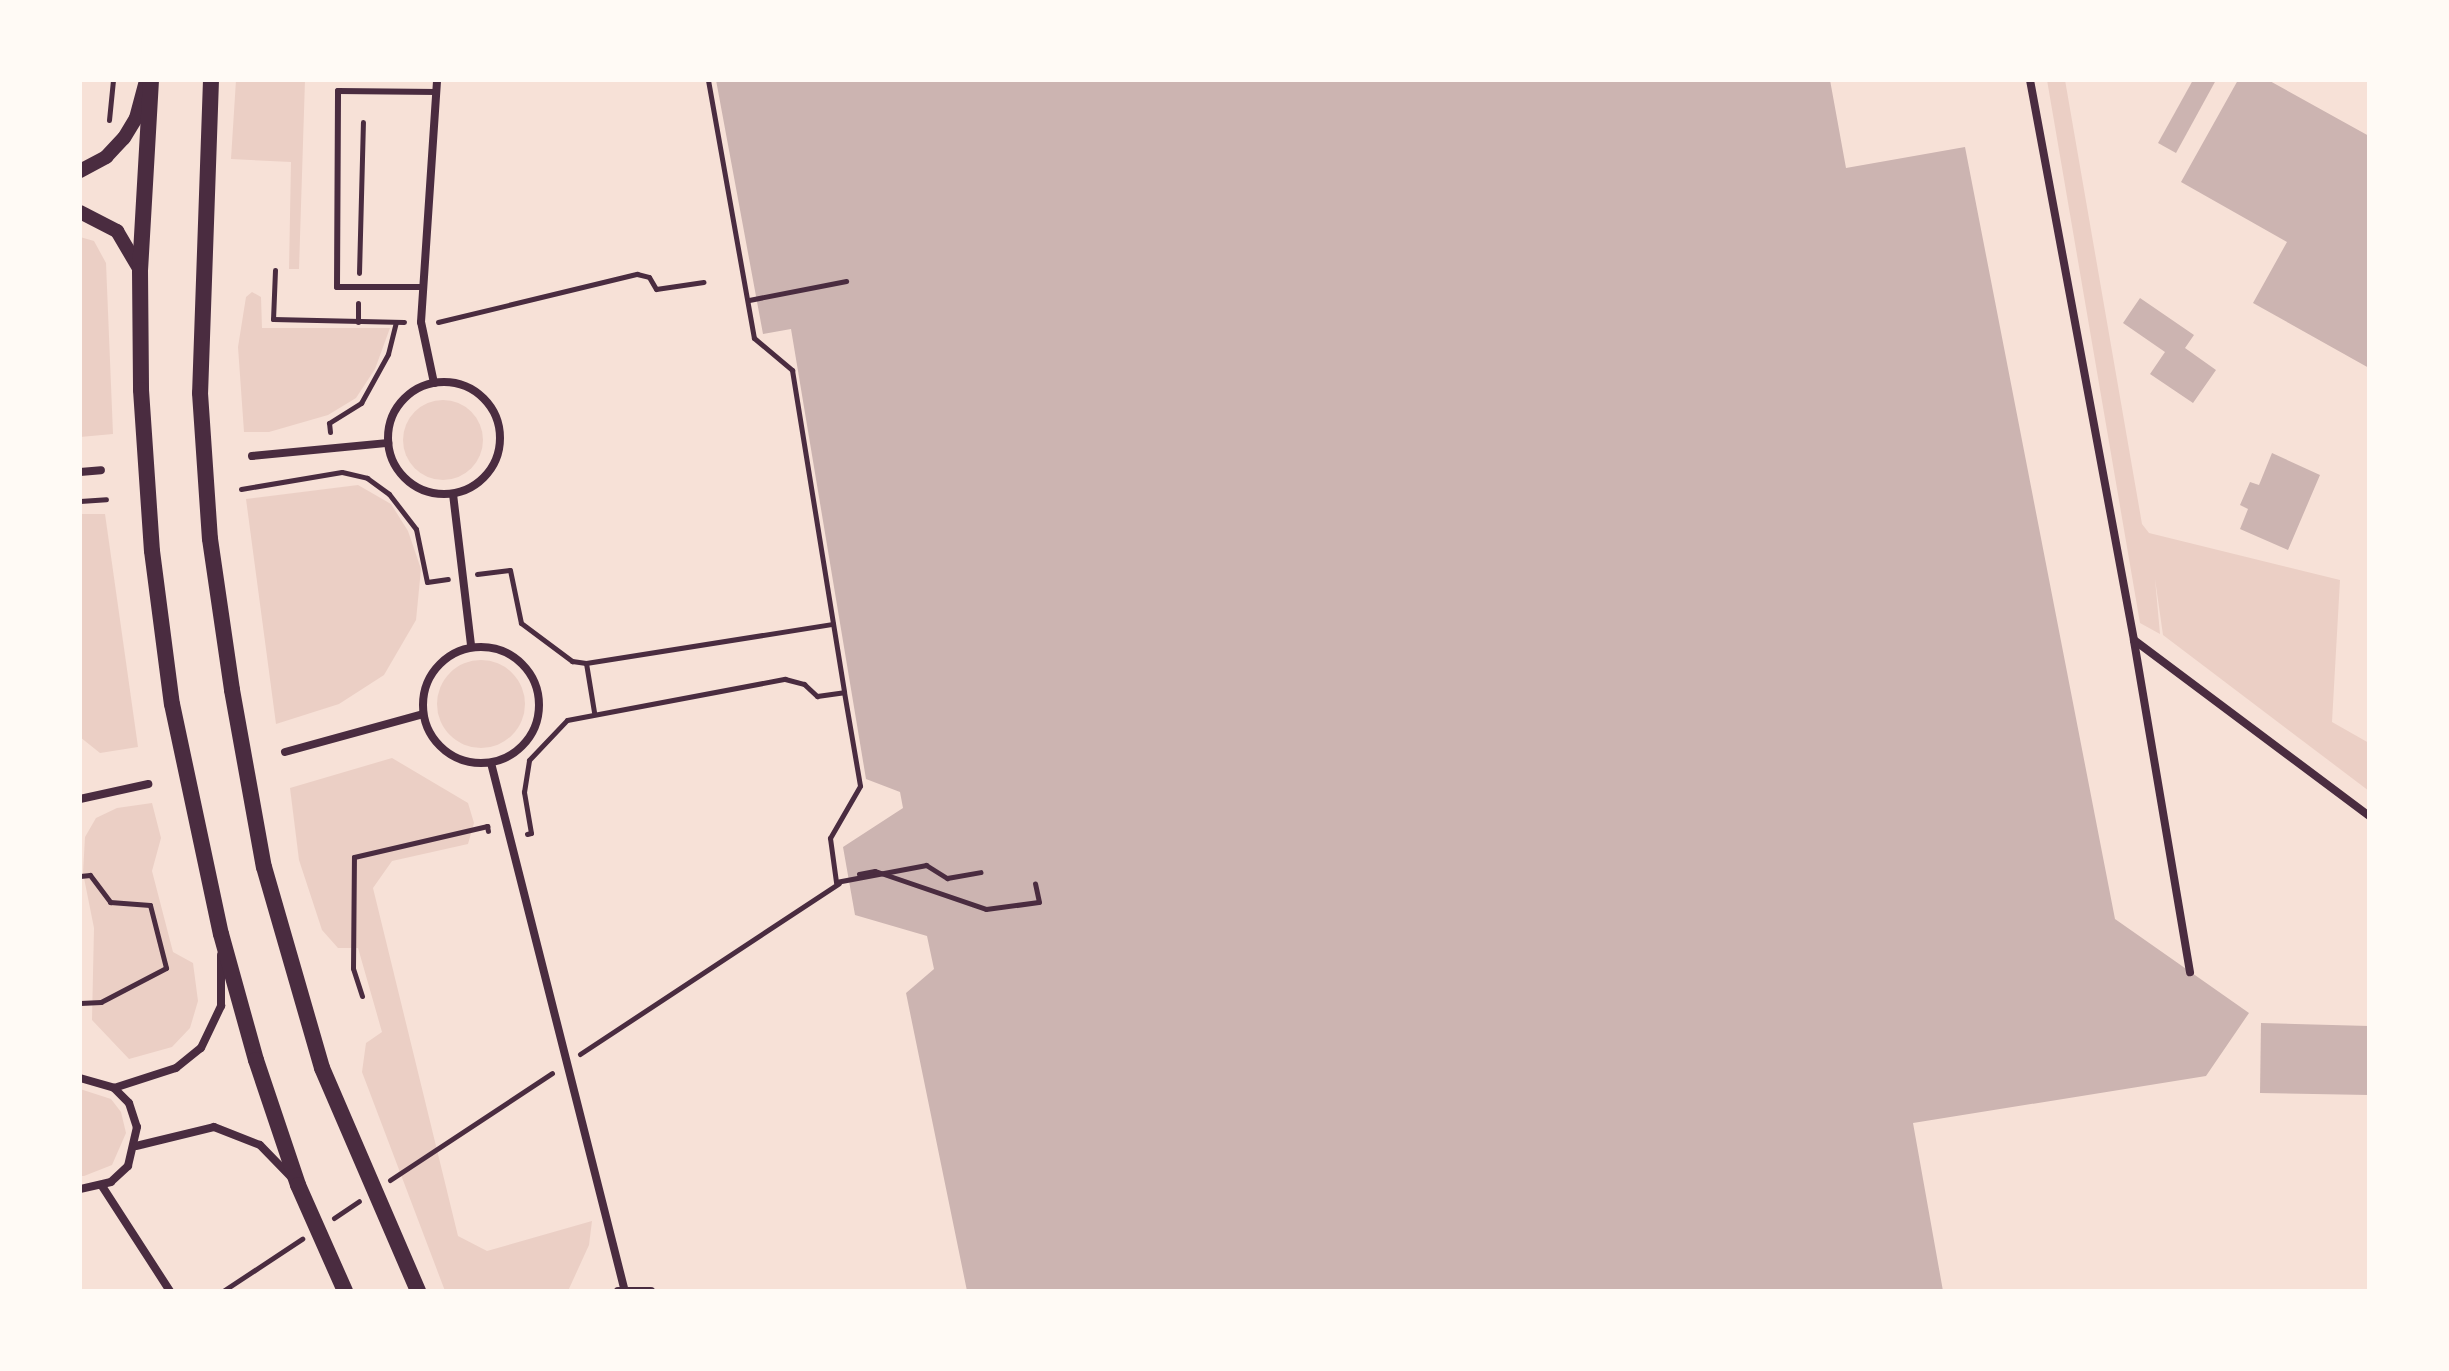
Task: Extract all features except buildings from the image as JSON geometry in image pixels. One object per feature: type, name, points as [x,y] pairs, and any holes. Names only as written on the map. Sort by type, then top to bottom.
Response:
[{"type":"main road","points":[[148,80],[140,271],[141,390],[154,566],[172,704],[221,934],[298,1185],[345,1291]]},
{"type":"main road","points":[[211,83],[200,393],[210,539],[232,690],[264,867],[322,1068],[418,1291]]},
{"type":"street","points":[[80,171],[106,157],[124,138],[136,118],[148,80]]},
{"type":"street","points":[[434,383],[421,322],[437,80]]},
{"type":"street","points":[[2030,80],[2134,640],[2190,972]]},
{"type":"street","points":[[80,212],[117,231],[140,271]]},
{"type":"street","points":[[434,383],[473,390],[498,421],[496,460],[486,476],[453,494],[430,493],[409,483],[394,465],[388,443],[390,423],[399,404],[434,383]]},
{"type":"street","points":[[252,456],[388,443]]},
{"type":"street","points":[[80,472],[101,470]]},
{"type":"street","points":[[453,494],[471,646]]},
{"type":"street","points":[[2134,640],[2369,816]]},
{"type":"street","points":[[471,646],[495,647],[516,657],[532,675],[540,697],[538,720],[529,740],[512,756],[491,763],[468,762],[447,753],[431,736],[423,714],[423,691],[433,670],[450,655],[471,646]]},
{"type":"street","points":[[285,752],[423,714]]},
{"type":"street","points":[[491,763],[621,1290],[651,1291]]},
{"type":"street","points":[[80,799],[148,784]]},
{"type":"street","points":[[114,1088],[176,1068],[201,1048],[221,1006],[221,934]]},
{"type":"street","points":[[80,1078],[114,1088],[129,1103],[137,1127],[136,1146],[128,1166],[102,1186],[80,1189]]},
{"type":"street","points":[[136,1146],[214,1127],[260,1145],[298,1185]]},
{"type":"street","points":[[102,1186],[170,1291]]},
{"type":"lane","points":[[424,287],[337,287],[338,91],[437,92]]},
{"type":"path","points":[[708,80],[754,338],[792,370],[860,786],[830,838],[836,882],[926,865],[947,878],[980,872]]},
{"type":"path","points":[[358,322],[363,122]]},
{"type":"path","points":[[275,270],[273,319],[358,322],[421,322],[637,274],[649,277],[656,289],[703,282]]},
{"type":"path","points":[[749,300],[846,281]]},
{"type":"path","points":[[333,473],[329,423],[361,403],[388,354],[396,323]]},
{"type":"path","points":[[241,489],[333,473],[367,478],[405,512],[421,542],[427,582],[510,570],[521,623],[572,661],[586,663],[833,624]]},
{"type":"path","points":[[80,501],[106,499]]},
{"type":"path","points":[[586,663],[594,712]]},
{"type":"path","points":[[362,996],[353,968],[354,857],[487,826],[492,844],[531,833],[524,792],[529,760],[552,731],[594,712],[785,679],[804,684],[817,696],[844,692]]},
{"type":"path","points":[[569,1062],[849,876],[875,871],[986,909],[1039,902],[1035,883]]},
{"type":"path","points":[[80,876],[90,875],[110,902],[150,905],[166,968],[101,1002],[80,1003]]},
{"type":"path","points":[[383,1185],[556,1070]]},
{"type":"path","points":[[329,1220],[369,1194]]},
{"type":"path","points":[[223,1291],[316,1229]]},
{"type":"shaded area","points":[[236,80],[305,80],[299,269],[289,269],[291,162],[231,159]]},
{"type":"shaded area","points":[[2047,80],[2065,80],[2142,524],[2149,533],[2340,580],[2332,722],[2369,743],[2369,791],[2163,635],[2155,579],[2160,634],[2140,623]]},
{"type":"shaded area","points":[[80,237],[94,241],[106,263],[113,434],[80,437]]},
{"type":"shaded area","points":[[252,292],[261,297],[262,328],[390,328],[375,369],[356,398],[328,415],[269,432],[244,432],[238,347],[246,297]]},
{"type":"shaded area","points":[[443,400],[458,403],[471,412],[480,425],[483,440],[480,455],[471,468],[458,477],[443,480],[428,477],[415,468],[406,455],[403,440],[406,425],[415,412],[428,403]]},
{"type":"shaded area","points":[[358,485],[391,504],[408,531],[421,569],[416,620],[384,675],[339,704],[276,724],[246,499]]},
{"type":"shaded area","points":[[80,514],[105,514],[138,747],[100,753],[80,737]]},
{"type":"shaded area","points":[[472,660],[490,660],[506,667],[518,679],[525,695],[525,713],[518,729],[506,741],[490,748],[472,748],[456,741],[444,729],[437,713],[437,695],[444,679],[456,667]]},
{"type":"shaded area","points":[[392,758],[468,803],[474,823],[468,844],[392,861],[373,888],[458,1236],[487,1251],[592,1221],[589,1245],[568,1291],[445,1291],[362,1072],[366,1043],[382,1032],[358,948],[338,948],[322,930],[299,860],[290,788]]},
{"type":"shaded area","points":[[152,803],[161,838],[152,871],[173,952],[193,963],[198,1001],[190,1028],[172,1047],[129,1059],[92,1020],[94,928],[83,873],[85,837],[96,818],[117,808]]},
{"type":"shaded area","points":[[80,1089],[111,1099],[121,1112],[126,1133],[112,1165],[84,1176],[80,1176]]}]
